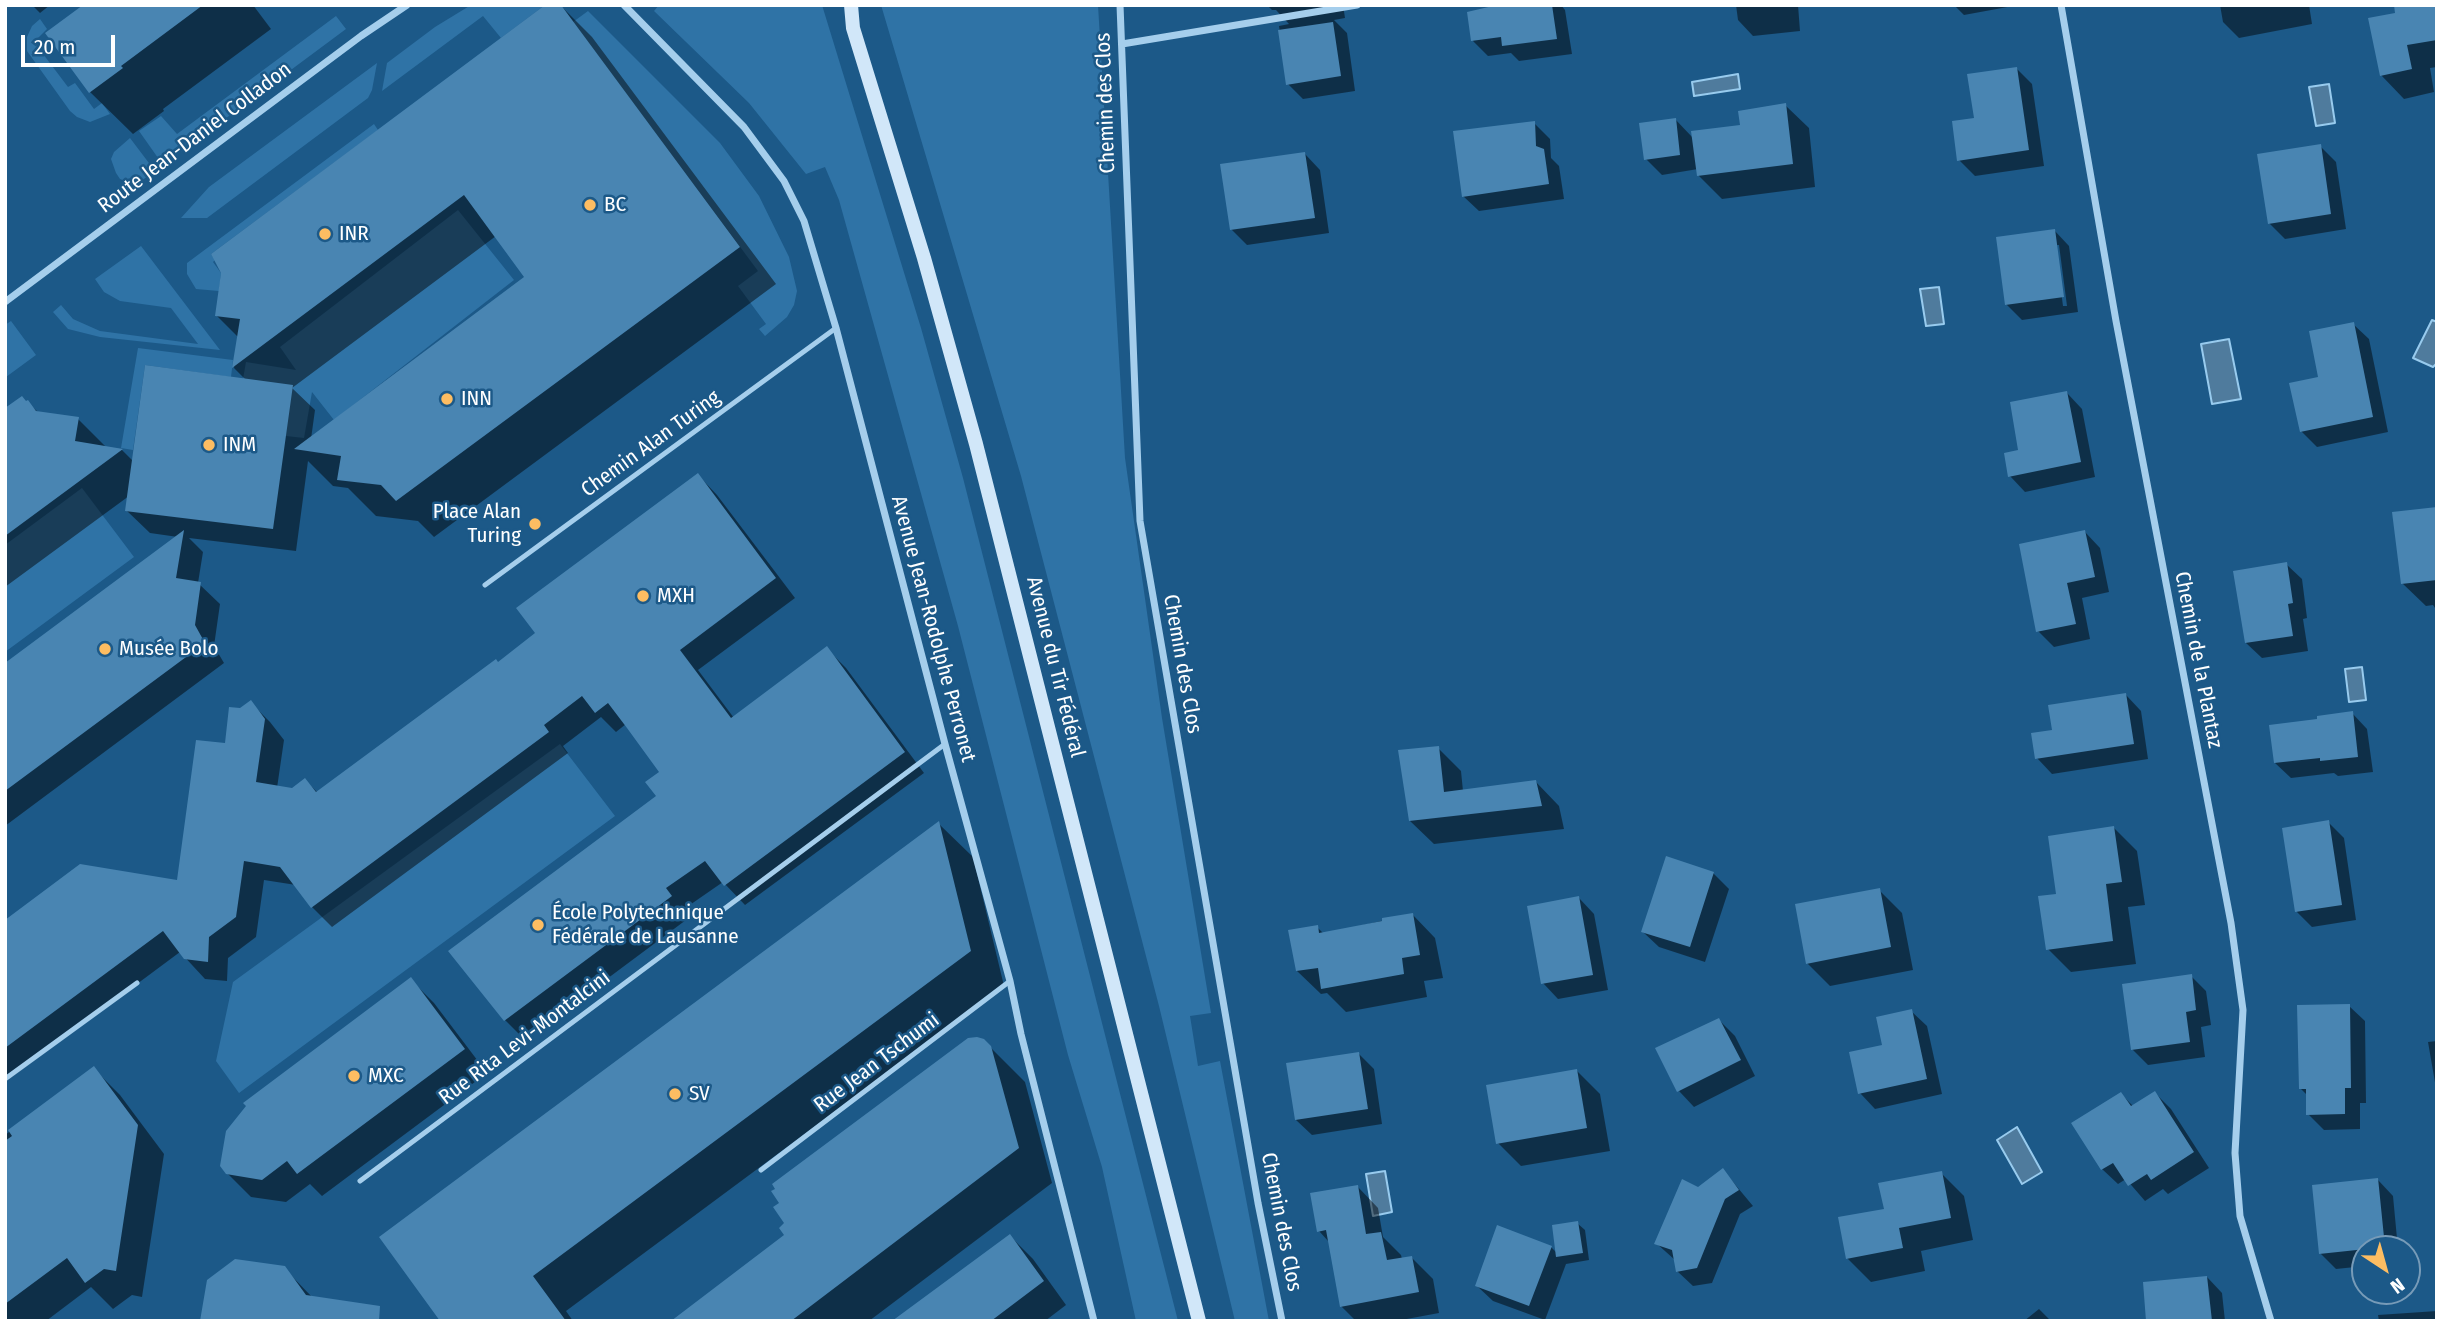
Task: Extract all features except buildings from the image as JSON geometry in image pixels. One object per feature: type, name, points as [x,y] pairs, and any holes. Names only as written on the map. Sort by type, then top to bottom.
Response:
[{"type":"main road","name":"Avenue du Tir Fédéral","points":[[840,5],[853,28]]},
{"type":"main road","name":"Avenue du Tir Fédéral","points":[[851,5],[853,28],[924,258],[976,444],[1199,1321]]},
{"type":"street","name":"Route Jean-Daniel Colladon","points":[[5,302],[361,36],[407,5]]},
{"type":"street","name":"Avenue Jean-Rodolphe Perronet","points":[[624,5],[744,127],[784,181],[804,221],[836,328],[1010,981],[1094,1321]]},
{"type":"street","name":"Chemin des Clos","points":[[1120,5],[1140,521],[1258,1203],[1282,1321]]},
{"type":"street","points":[[1122,44],[1357,5]]},
{"type":"street","name":"Chemin de la Plantaz","points":[[2061,5],[2116,321],[2231,923],[2243,1010],[2235,1153],[2240,1216],[2271,1321]]},
{"type":"lane","name":"Chemin Alan Turing","points":[[485,585],[836,328]]},
{"type":"lane","name":"Rue Rita Levi-Montalcini","points":[[360,1181],[945,744]]},
{"type":"lane","name":"Rue Jean Tschumi","points":[[761,1170],[1010,981]]},
{"type":"lane","points":[[5,1079],[137,983]]},
{"type":"shaded area","points":[[471,5],[545,5],[501,38],[483,16],[382,91],[387,63],[435,27]]},
{"type":"shaded area","points":[[659,5],[822,5],[921,328],[963,478],[1178,1321],[1136,1321],[1102,1167],[1068,1055],[958,626],[839,200],[825,167],[806,174],[749,103],[654,11]]},
{"type":"shaded area","points":[[881,5],[1098,5],[1125,458],[1162,718],[1211,1013],[1190,1016],[1198,1066],[1220,1061],[1269,1321],[1235,1321],[1159,1006],[1021,476]]},
{"type":"shaded area","points":[[588,11],[720,143],[759,196],[789,257],[797,291],[794,305],[787,317],[765,336],[759,329],[766,324],[738,286],[758,271],[573,22]]},
{"type":"shaded area","points":[[336,16],[346,29],[163,165],[139,131],[161,116],[177,134]]},
{"type":"shaded area","points":[[40,19],[47,29],[34,42],[68,87],[75,83],[94,109],[102,103],[110,114],[90,122],[70,111],[27,51],[27,37],[32,26]]},
{"type":"shaded area","points":[[377,63],[368,98],[207,218],[181,218],[209,187]]},
{"type":"shaded area","points":[[1738,74],[1740,89],[1694,96],[1692,82]]},
{"type":"shaded area","points":[[2329,84],[2335,123],[2316,126],[2309,87]]},
{"type":"shaded area","points":[[374,124],[378,130],[211,254],[221,273],[219,291],[196,289],[187,274],[187,263]]},
{"type":"shaded area","points":[[130,138],[155,171],[141,181],[130,183],[120,179],[111,159],[114,152]]},
{"type":"shaded area","points":[[458,210],[514,280],[334,420],[312,392],[304,438],[286,436],[243,379],[246,362],[296,370],[280,347]]},
{"type":"shaded area","points":[[141,246],[220,350],[100,337],[68,329],[53,312],[61,305],[73,319],[100,331],[198,344],[171,308],[120,301],[104,292],[95,279]]},
{"type":"shaded area","points":[[1939,287],[1944,324],[1926,326],[1920,289]]},
{"type":"shaded area","points":[[2432,320],[2437,322],[2437,363],[2433,367],[2413,358]]},
{"type":"shaded area","points":[[11,321],[36,355],[6,377],[5,325]]},
{"type":"shaded area","points":[[2229,339],[2241,399],[2212,404],[2201,344]]},
{"type":"shaded area","points":[[138,348],[233,360],[231,377],[145,365],[133,450],[121,448]]},
{"type":"shaded area","points":[[82,488],[134,557],[5,652],[5,545]]},
{"type":"shaded area","points":[[2362,667],[2366,700],[2349,702],[2345,669]]},
{"type":"shaded area","points":[[560,744],[615,816],[239,1093],[216,1061],[233,982]]},
{"type":"shaded area","points":[[2017,1127],[2042,1172],[2022,1184],[1997,1140]]},
{"type":"shaded area","points":[[1385,1171],[1392,1212],[1373,1216],[1366,1174]]},
{"type":"place","name":"BC","points":[[590,205]]},
{"type":"place","name":"INR","points":[[325,234]]},
{"type":"place","name":"INN","points":[[447,399]]},
{"type":"place","name":"INM","points":[[209,445]]},
{"type":"place","name":"Place Alan Turing","points":[[535,524]]},
{"type":"place","name":"MXH","points":[[643,596]]},
{"type":"place","name":"Musée Bolo","points":[[105,649]]},
{"type":"place","name":"École Polytechnique Fédérale de Lausanne","points":[[538,925]]},
{"type":"place","name":"MXC","points":[[354,1076]]},
{"type":"place","name":"SV","points":[[675,1094]]}]
